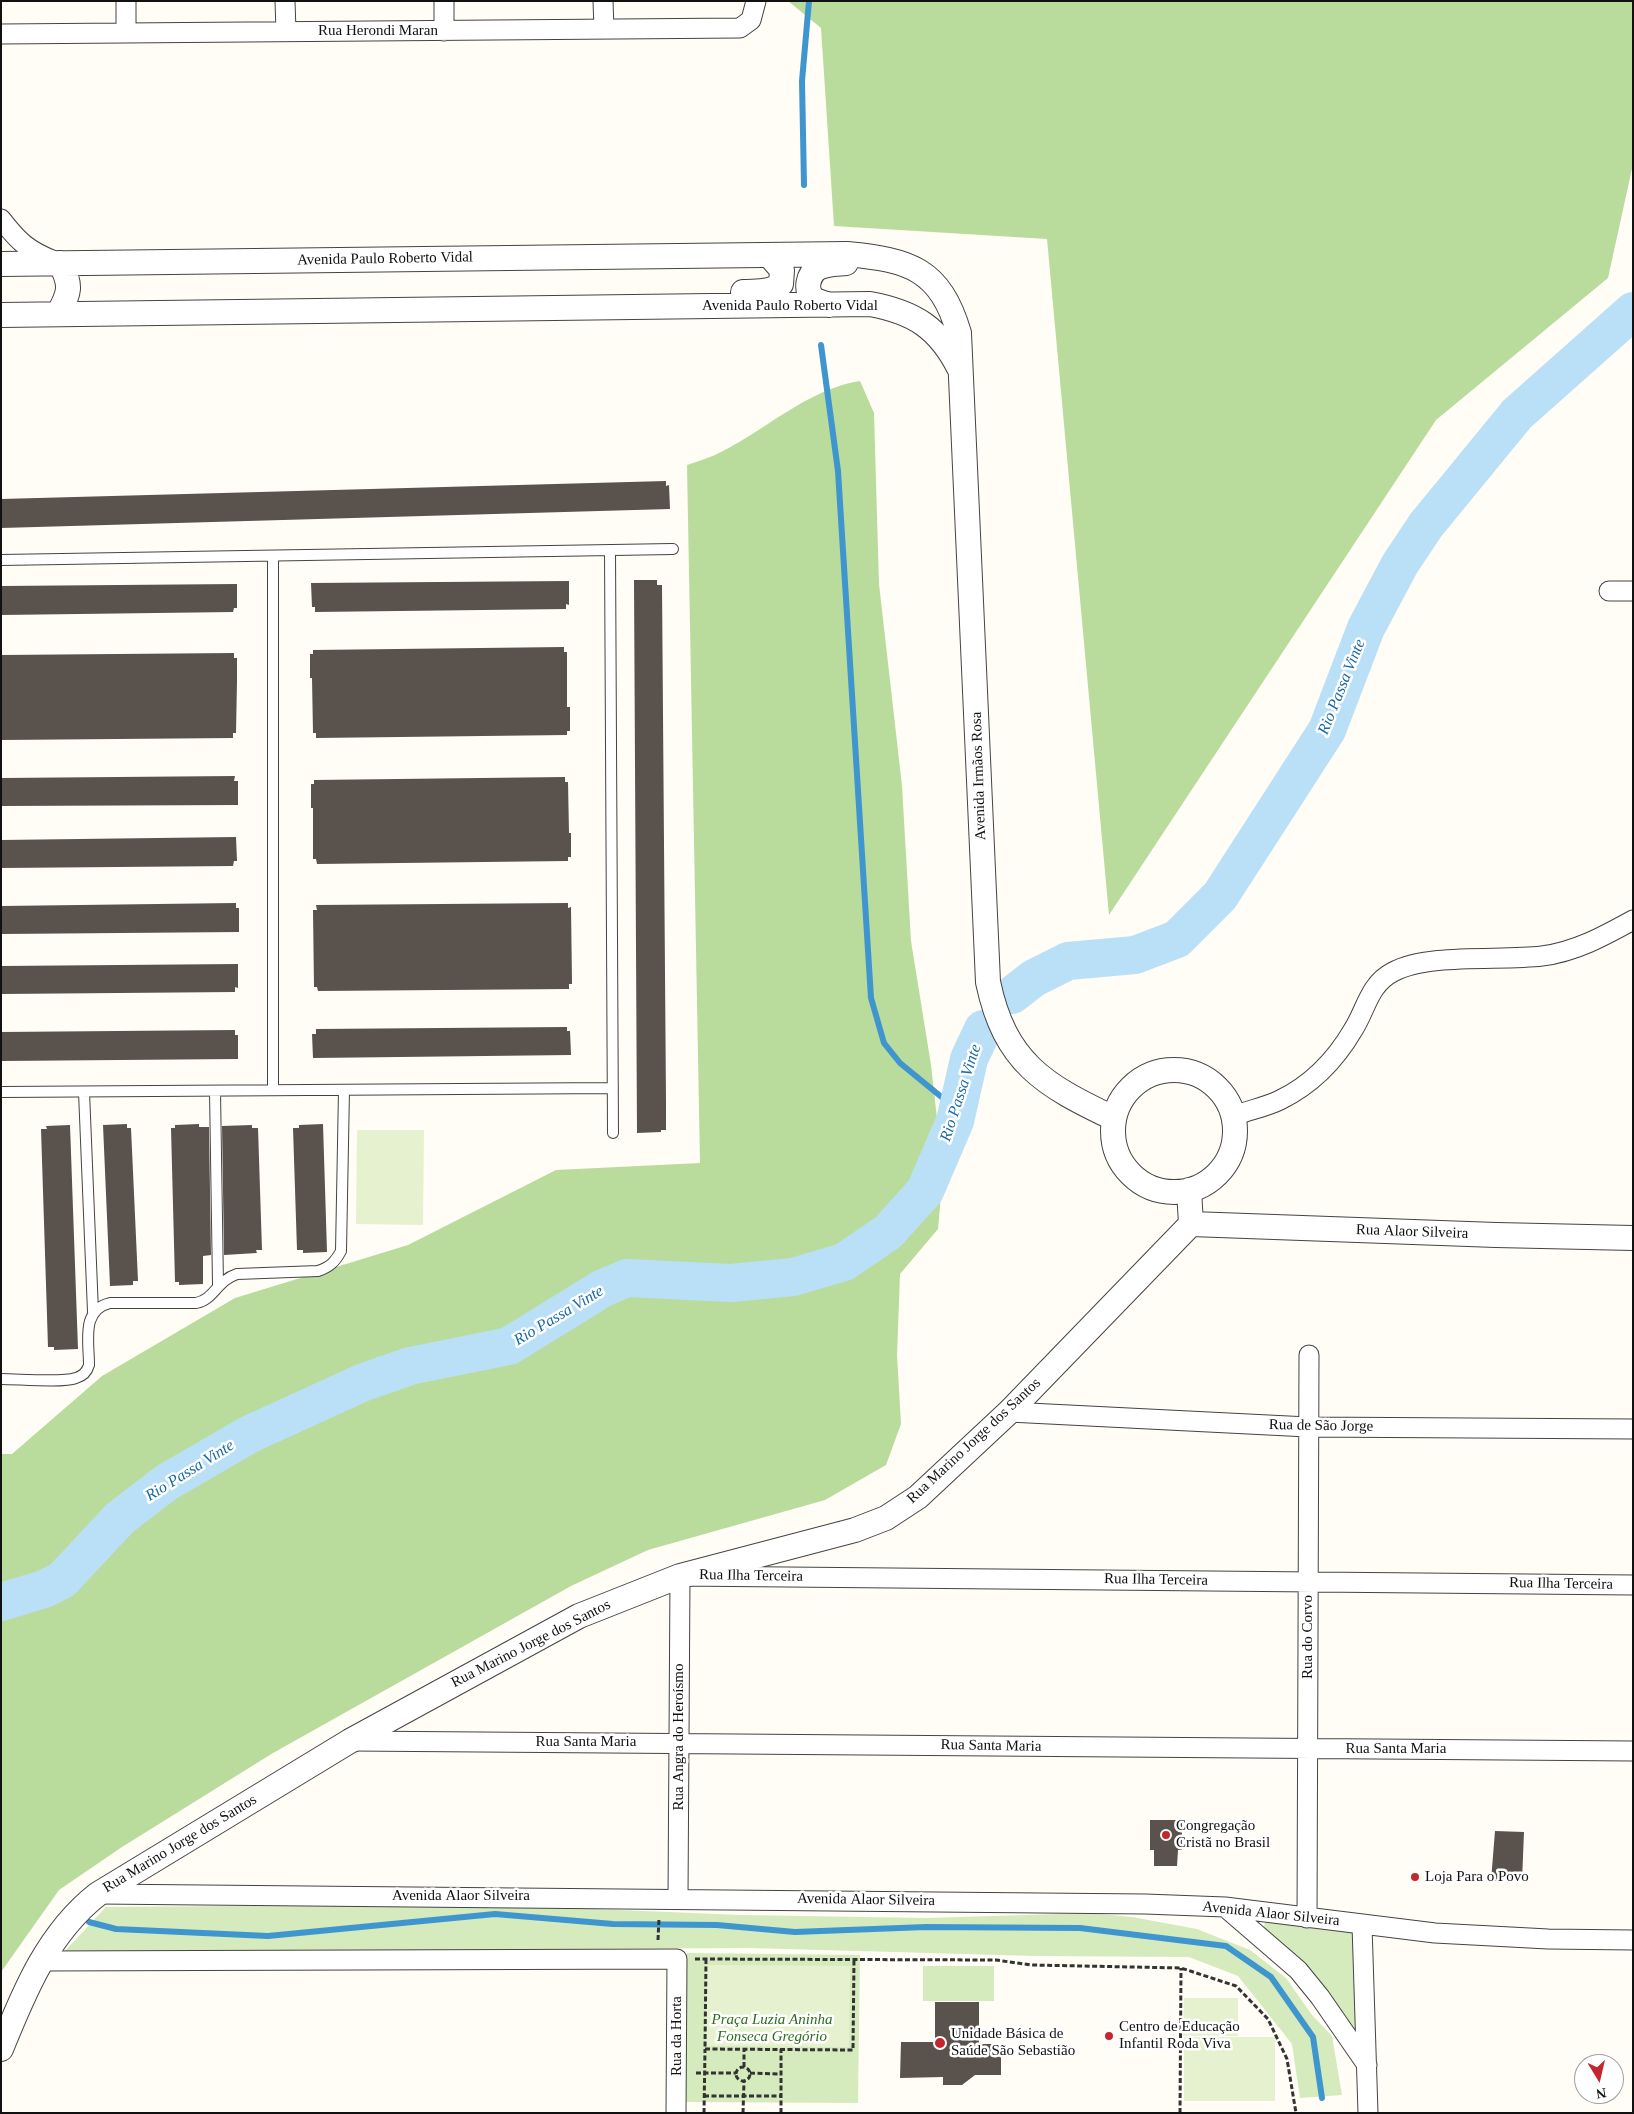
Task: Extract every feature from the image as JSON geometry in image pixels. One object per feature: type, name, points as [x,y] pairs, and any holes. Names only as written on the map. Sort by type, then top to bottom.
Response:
[{"type":"street","points":[[126,1],[126,33]]},
{"type":"street","points":[[285,1],[286,32]]},
{"type":"street","points":[[444,1],[444,30]]},
{"type":"street","points":[[604,1],[604,29]]},
{"type":"street","name":"Rua Herondi Maran","points":[[1,34],[740,28],[751,20],[756,1]]},
{"type":"street","points":[[1,219],[17,239],[35,253],[60,263],[68,276],[69,287],[58,314]]},
{"type":"street","name":"Avenida Paulo Roberto Vidal","points":[[1,264],[847,254],[875,257],[895,262],[921,273],[943,292],[959,333],[962,374]]},
{"type":"street","points":[[677,306],[711,293],[767,291],[776,288],[781,284],[782,270],[769,255]]},
{"type":"street","points":[[829,305],[814,299],[809,290],[808,281],[811,274],[819,268],[844,264],[895,262]]},
{"type":"street","name":"Avenida Paulo Roberto Vidal","points":[[1,314],[870,304],[900,311],[914,317],[935,332],[948,345],[962,374]]},
{"type":"street","name":"Avenida Irmãos Rosa","points":[[962,374],[988,982],[998,1021],[1007,1039],[1031,1070],[1061,1092],[1113,1118]]},
{"type":"street","points":[[1609,591],[1633,590]]},
{"type":"street","points":[[1234,1116],[1280,1100],[1307,1084],[1335,1058],[1354,1028],[1365,1003],[1377,985],[1391,972],[1414,963],[1508,959],[1544,956],[1572,950],[1633,920]]},
{"type":"street","points":[[1166,1070],[1191,1072],[1208,1080],[1222,1093],[1234,1116],[1235,1140],[1227,1162],[1211,1180],[1189,1190],[1177,1192],[1158,1190],[1141,1183],[1131,1175],[1120,1160],[1113,1143],[1113,1118],[1123,1095],[1148,1075],[1166,1070]]},
{"type":"street","points":[[1189,1190],[1191,1224]]},
{"type":"street","name":"Rua Alaor Silveira","points":[[1191,1224],[1633,1238]]},
{"type":"street","name":"Rua Marino Jorge dos Santos","points":[[1,2049],[17,2009],[41,1961],[64,1926],[98,1894],[350,1740],[579,1616],[680,1576],[855,1530],[886,1518],[918,1497],[1009,1412],[1191,1224]]},
{"type":"street","name":"Rua do Corvo","points":[[1307,1918],[1309,1355]]},
{"type":"street","name":"Rua de São Jorge","points":[[1009,1412],[1308,1427],[1633,1429]]},
{"type":"street","name":"Rua Ilha Terceira","points":[[680,1576],[1633,1585]]},
{"type":"street","name":"Rua Angra do Heroísmo","points":[[678,1898],[680,1576]]},
{"type":"street","name":"Rua Santa Maria","points":[[350,1740],[1633,1751]]},
{"type":"street","name":"Avenida Alaor Silveira","points":[[98,1894],[1067,1902],[1225,1907],[1362,1925],[1484,1936],[1633,1940]]},
{"type":"street","points":[[1225,1907],[1298,1970],[1320,1996],[1367,2065]]},
{"type":"street","points":[[1362,1925],[1368,2113]]},
{"type":"street","points":[[41,1961],[677,1958]]},
{"type":"street","name":"Rua da Horta","points":[[676,2113],[677,1958]]},
{"type":"lane","points":[[1,560],[673,549]]},
{"type":"lane","points":[[610,550],[613,1133]]},
{"type":"lane","points":[[273,556],[273,1090]]},
{"type":"lane","points":[[1,1092],[613,1088]]},
{"type":"lane","points":[[93,1312],[101,1306],[110,1304],[204,1301],[226,1278],[237,1274],[318,1271],[328,1268],[336,1261],[341,1251],[344,1090]]},
{"type":"lane","points":[[215,1091],[218,1285]]},
{"type":"lane","points":[[1,1379],[75,1379],[87,1371],[89,1365],[89,1321],[93,1312],[84,1092]]},
{"type":"path","points":[[658,1958],[659,1898]]},
{"type":"path","points":[[677,1958],[996,1960],[1031,1965],[1180,1968],[1236,1986],[1268,2019],[1287,2059],[1296,2113]]},
{"type":"path","points":[[704,2113],[706,1959]]},
{"type":"path","points":[[705,2049],[853,2050],[854,1959]]},
{"type":"path","points":[[1180,1968],[1180,2113]]},
{"type":"path","points":[[744,2049],[744,2067],[750,2073],[781,2074]]},
{"type":"path","points":[[781,2049],[781,2113]]},
{"type":"path","points":[[736,2074],[738,2069],[744,2067]]},
{"type":"path","points":[[677,2073],[736,2074]]},
{"type":"path","points":[[743,2113],[744,2081],[750,2073]]},
{"type":"path","points":[[736,2074],[739,2080],[744,2081]]},
{"type":"path","points":[[704,2096],[781,2096]]},
{"type":"green space","points":[[788,1],[1633,1],[1633,164],[1608,278],[1436,420],[1109,915],[1047,239],[834,226],[821,28]]},
{"type":"green space","points":[[860,381],[874,413],[879,584],[902,786],[911,941],[931,1065],[943,1172],[938,1229],[900,1274],[897,1355],[901,1424],[886,1465],[825,1500],[648,1550],[571,1586],[273,1753],[122,1847],[59,1890],[1,1972],[1,1454],[12,1454],[102,1376],[235,1298],[408,1245],[556,1170],[700,1163],[687,465],[710,457],[740,442],[789,410],[823,392],[841,385]]},
{"type":"green space","points":[[357,1130],[424,1130],[423,1225],[356,1224]]},
{"type":"green space","points":[[474,1904],[740,1915],[927,1918],[1090,1913],[1132,1917],[1197,1929],[1250,1950],[1286,1978],[1312,2015],[1332,2036],[1342,2095],[1300,2098],[1292,2044],[1238,1976],[1189,1957],[1035,1956],[750,1948],[64,1952],[106,1907]]},
{"type":"green space","points":[[1266,1919],[1356,1929],[1355,2030],[1351,2031],[1267,1933],[1264,1926]]},
{"type":"green space","name":"Praça Luzia Aninha Fonseca Gregório","points":[[687,1953],[860,1955],[858,2103],[685,2102]]},
{"type":"green space","points":[[706,1965],[850,1966],[849,2047],[706,2046]]},
{"type":"green space","points":[[923,1966],[994,1966],[994,2001],[923,2001]]},
{"type":"green space","points":[[1184,1998],[1238,1998],[1238,2036],[1183,2036]]},
{"type":"green space","points":[[1184,2037],[1275,2037],[1275,2101],[1184,2101]]},
{"type":"building","points":[[666,481],[666,486],[669,485],[670,509],[1,528],[1,499]]},
{"type":"building","points":[[634,580],[657,580],[657,585],[662,585],[666,1103],[666,1130],[637,1133]]},
{"type":"building","points":[[569,581],[569,605],[566,604],[566,609],[315,612],[315,607],[312,607],[311,583]]},
{"type":"building","points":[[237,584],[237,608],[234,608],[233,612],[1,615],[1,586]]},
{"type":"building","points":[[564,647],[564,652],[567,652],[567,707],[570,707],[570,731],[567,731],[567,735],[316,738],[316,733],[313,733],[310,654],[313,654],[313,650]]},
{"type":"building","points":[[234,653],[234,658],[237,658],[237,681],[236,733],[233,733],[233,738],[1,740],[1,655]]},
{"type":"building","points":[[235,776],[234,781],[238,781],[238,805],[1,806],[1,778]]},
{"type":"building","points":[[565,777],[565,782],[568,782],[569,833],[571,833],[571,857],[568,857],[568,861],[317,864],[316,859],[313,859],[311,784],[314,784],[314,780]]},
{"type":"building","points":[[236,837],[237,861],[234,861],[233,866],[1,868],[1,840]]},
{"type":"building","points":[[236,903],[236,908],[239,908],[239,932],[1,934],[1,906]]},
{"type":"building","points":[[568,903],[568,908],[571,907],[572,984],[569,984],[569,989],[318,991],[317,987],[314,987],[313,910],[317,910],[316,905]]},
{"type":"building","points":[[238,964],[238,988],[235,987],[235,992],[1,994],[1,966]]},
{"type":"building","points":[[567,1027],[567,1031],[570,1031],[571,1055],[313,1058],[312,1034],[316,1034],[316,1029]]},
{"type":"building","points":[[235,1030],[235,1035],[238,1035],[238,1059],[1,1061],[1,1032]]},
{"type":"building","points":[[127,1124],[127,1128],[131,1128],[138,1281],[133,1281],[133,1285],[110,1286],[103,1125]]},
{"type":"building","points":[[199,1124],[199,1127],[209,1127],[211,1255],[203,1256],[203,1284],[179,1285],[179,1282],[175,1282],[171,1128],[175,1128],[175,1125]]},
{"type":"building","points":[[323,1124],[327,1252],[303,1253],[303,1250],[297,1250],[293,1128],[299,1128],[299,1125]]},
{"type":"building","points":[[70,1125],[78,1349],[54,1350],[54,1347],[48,1347],[41,1129],[47,1129],[46,1126]]},
{"type":"building","points":[[252,1125],[252,1128],[258,1128],[262,1250],[256,1250],[257,1253],[224,1255],[222,1126]]},
{"type":"building","name":"Congregação Cristã no Brasil","points":[[1150,1820],[1182,1820],[1182,1850],[1178,1850],[1177,1866],[1154,1866],[1154,1850],[1150,1850]]},
{"type":"building","points":[[1495,1831],[1524,1832],[1522,1881],[1491,1881]]},
{"type":"building","name":"Unidade Básica de Saúde São Sebastião","points":[[935,2002],[979,2002],[979,2044],[1001,2044],[1001,2075],[975,2075],[962,2085],[943,2085],[943,2077],[900,2078],[901,2042],[935,2042]]},
{"type":"waterway","points":[[804,185],[802,81],[809,1]]},
{"type":"waterway","name":"Rio Passa Vinte","points":[[1012,995],[1034,978],[1068,961],[1135,955],[1177,939],[1220,896],[1327,730],[1366,628],[1400,564],[1426,525],[1517,414],[1633,311]]},
{"type":"waterway","points":[[821,345],[838,471],[871,998],[884,1043],[900,1063],[950,1104],[955,1121]]},
{"type":"waterway","name":"Rio Passa Vinte","points":[[1,1602],[44,1589],[62,1580],[120,1518],[167,1482],[250,1434],[364,1382],[410,1366],[509,1346],[603,1288],[627,1278],[731,1283],[793,1277],[844,1262],[888,1232],[925,1191],[955,1121],[969,1059],[983,1029]]},
{"type":"waterway","points":[[89,1922],[116,1929],[268,1936],[495,1914],[613,1924],[717,1925],[795,1932],[926,1927],[1080,1928],[1226,1946],[1271,1977],[1313,2037],[1322,2098]]},
{"type":"place","name":"Congregação Cristã no Brasil","points":[[1166,1835]]},
{"type":"place","name":"Loja Para o Povo","points":[[1415,1877]]},
{"type":"place","name":"Centro de Educação Infantil Roda Viva","points":[[1109,2036]]},
{"type":"place","name":"Unidade Básica de Saúde São Sebastião","points":[[940,2043]]}]
